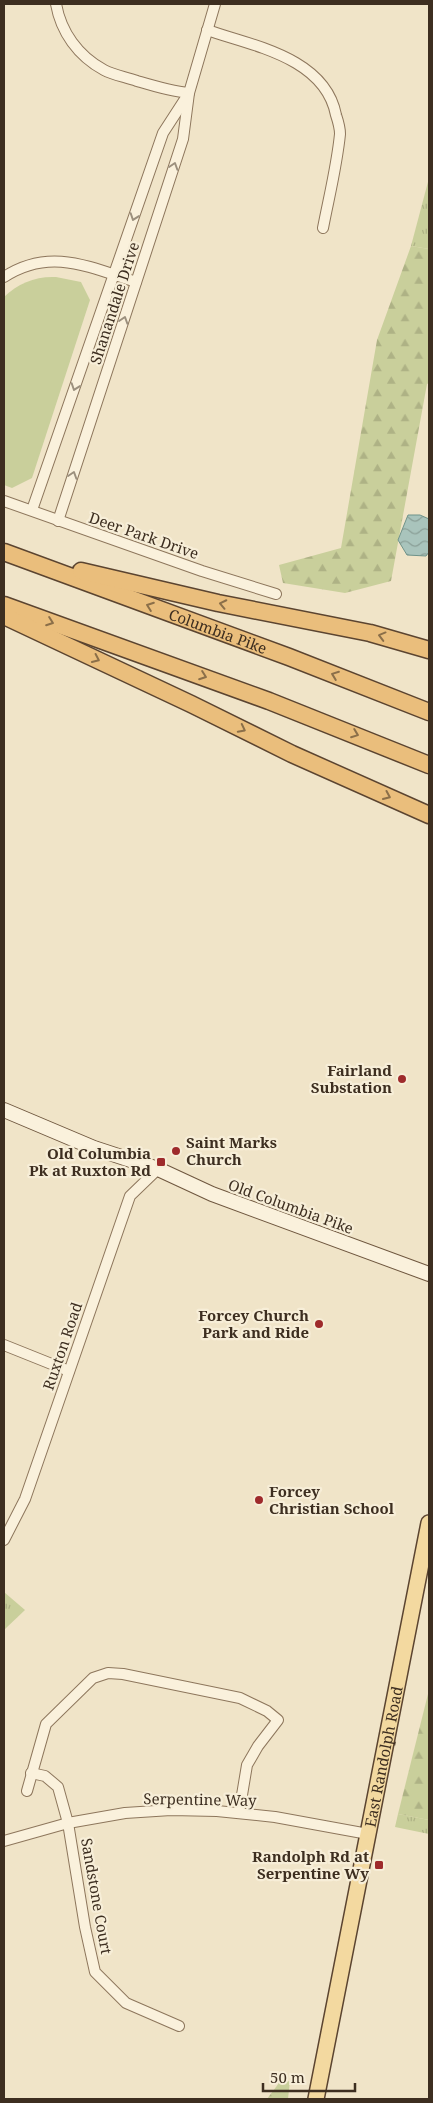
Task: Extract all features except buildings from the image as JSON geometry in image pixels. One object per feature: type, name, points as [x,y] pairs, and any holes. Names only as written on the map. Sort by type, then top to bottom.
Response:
[{"type":"highway","points":[[7,553],[218,603],[370,633],[429,650]]},
{"type":"highway","name":"Columbia Pike","points":[[7,553],[280,654],[429,712]]},
{"type":"highway","points":[[4,605],[269,701],[429,765]]},
{"type":"highway","points":[[4,616],[192,704],[292,754],[429,815]]},
{"type":"main road","name":"Old Columbia Pike","points":[[4,1110],[94,1148],[158,1169],[208,1193],[429,1274]]},
{"type":"main road","name":"East Randolph Road","points":[[316,2099],[429,1523]]},
{"type":"main road","name":"East Randolph Road","points":[[422,1561],[429,1538]]},
{"type":"street","points":[[56,4],[68,38],[78,50],[104,70],[167,90],[189,93]]},
{"type":"street","name":"Shanandale Drive","points":[[58,521],[183,139],[189,93],[215,4]]},
{"type":"street","points":[[207,30],[285,57],[299,64],[321,82],[335,107],[340,132],[324,228]]},
{"type":"street","name":"Shanandale Drive","points":[[32,510],[163,133],[189,93]]},
{"type":"street","points":[[4,277],[14,270],[52,260],[65,261],[136,282]]},
{"type":"street","name":"Deer Park Drive","points":[[4,501],[276,594]]},
{"type":"street","name":"Ruxton Road","points":[[4,1540],[8,1518],[25,1498],[130,1196],[158,1169]]},
{"type":"street","points":[[4,1345],[69,1372]]},
{"type":"street","points":[[26,1791],[46,1724],[93,1678],[108,1673],[122,1674],[240,1698],[278,1720],[258,1746],[247,1765],[239,1813]]},
{"type":"street","name":"Sandstone Court","points":[[31,1773],[45,1776],[58,1787],[68,1823],[85,1927],[96,1972],[126,2003],[179,2026]]},
{"type":"street","name":"Serpentine Way","points":[[4,1841],[68,1823],[126,1813],[162,1811],[239,1813],[275,1817],[368,1834]]},
{"type":"green space","points":[[429,178],[429,249],[411,246]]},
{"type":"green space","points":[[411,246],[429,249],[429,383],[427,384],[391,581],[345,593],[283,583],[279,565],[341,548],[377,340]]},
{"type":"green space","points":[[56,277],[81,282],[90,300],[32,478],[12,488],[4,485],[4,297],[28,281]]},
{"type":"green space","points":[[4,1592],[25,1610],[4,1630]]},
{"type":"green space","points":[[429,1690],[429,1820],[398,1814]]},
{"type":"green space","points":[[398,1814],[429,1820],[429,1834],[395,1827]]},
{"type":"green space","points":[[290,2081],[288,2099],[267,2099],[279,2083]]},
{"type":"water","points":[[408,515],[420,515],[429,519],[429,552],[426,556],[407,555],[398,540]]},
{"type":"place","name":"Fairland Substation","points":[[402,1079]]},
{"type":"place","name":"Saint Marks Church","points":[[176,1151]]},
{"type":"place","name":"Old Columbia Pk at Ruxton Rd","points":[[161,1162]]},
{"type":"place","name":"Forcey Church Park and Ride","points":[[319,1324]]},
{"type":"place","name":"Forcey Christian School","points":[[259,1500]]},
{"type":"place","name":"Randolph Rd at Serpentine Wy","points":[[379,1865]]}]
